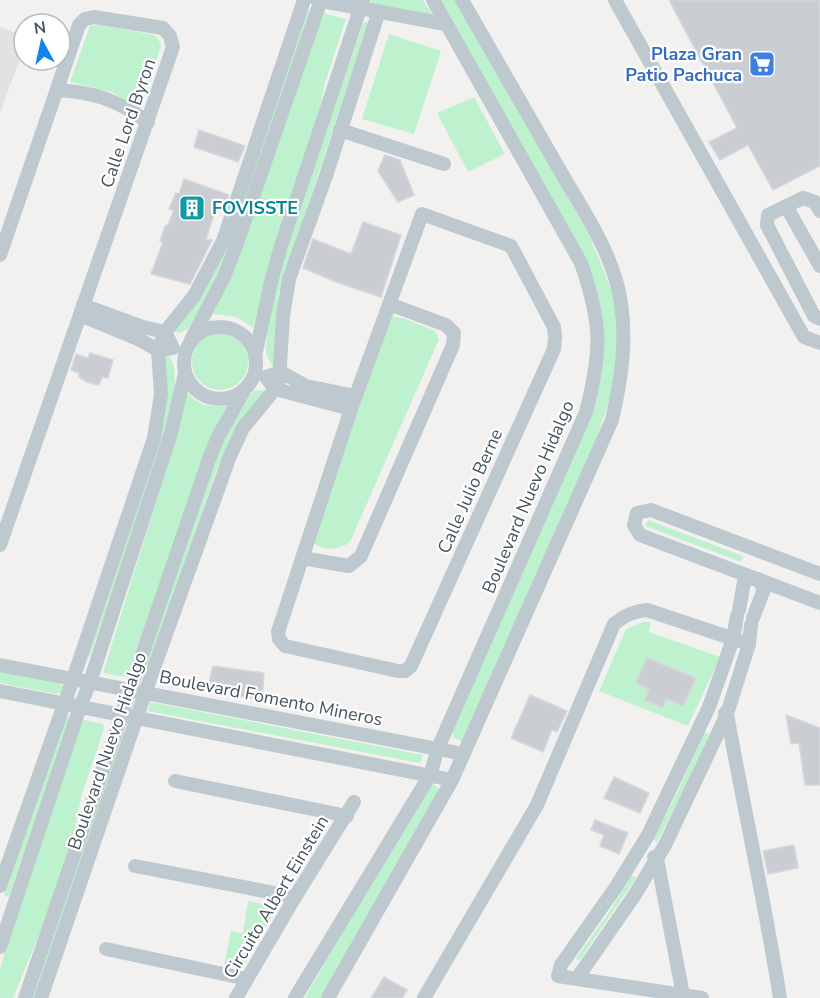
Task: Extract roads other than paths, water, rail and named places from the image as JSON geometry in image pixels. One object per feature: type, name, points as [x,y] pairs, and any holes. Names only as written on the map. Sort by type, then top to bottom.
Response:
[{"type":"street","points":[[0,886],[154,438],[160,394],[158,350],[165,332],[194,296],[223,241],[304,0]]},
{"type":"street","points":[[0,946],[6,907],[90,682],[171,433],[185,373],[183,347],[224,277],[320,0],[362,4],[380,11],[445,24]]},
{"type":"street","name":"Boulevard Nuevo Hidalgo","points":[[295,998],[430,776],[438,748],[586,412],[596,375],[597,322],[591,292],[581,263],[433,0]]},
{"type":"street","points":[[328,998],[452,780],[612,420],[620,385],[624,334],[621,300],[613,271],[597,236],[462,0]]},
{"type":"street","points":[[615,0],[804,337],[820,343]]},
{"type":"street","points":[[255,356],[280,249],[362,4]]},
{"type":"street","name":"Boulevard Nuevo Hidalgo","points":[[41,998],[145,693],[230,456],[243,428],[275,389],[281,372],[283,316],[289,279],[380,11]]},
{"type":"street","name":"Calle Lord Byron","points":[[0,255],[79,25],[85,19],[94,17],[163,28],[170,36],[173,47],[82,310],[5,516],[0,545]]},
{"type":"street","points":[[57,90],[81,92],[105,98],[128,107],[148,122]]},
{"type":"street","points":[[340,130],[444,164]]},
{"type":"street","points":[[820,212],[815,202],[803,198],[768,215],[766,225],[814,316],[820,319]]},
{"type":"street","points":[[786,206],[820,266]]},
{"type":"street","name":"Calle Julio Berne","points":[[422,214],[511,246],[554,327],[555,337],[554,349],[411,666],[405,671],[285,646],[279,639],[278,632],[353,403],[389,304],[422,214]]},
{"type":"street","points":[[302,558],[349,566],[362,556],[453,345],[454,333],[446,325],[389,304]]},
{"type":"street","points":[[82,310],[141,333],[165,332],[183,347]]},
{"type":"street","points":[[158,350],[183,347],[208,328],[228,327],[246,338],[255,356],[260,375],[275,389],[304,391],[353,403]]},
{"type":"street","points":[[141,333],[158,350]]},
{"type":"street","points":[[185,373],[191,385],[207,397],[227,398],[245,389],[260,375],[281,372],[304,391]]},
{"type":"street","name":"Boulevard Nuevo Hidalgo","points":[[25,998],[209,459],[218,437],[245,389]]},
{"type":"street","points":[[820,574],[651,510],[637,513],[634,525],[640,535],[820,603]]},
{"type":"street","points":[[758,579],[767,555]]},
{"type":"street","points":[[702,998],[558,975],[561,965],[616,887],[653,824],[709,707],[733,639],[744,582],[749,579],[758,579]]},
{"type":"street","points":[[578,977],[657,859],[727,714],[749,644],[752,621],[764,589],[758,579]]},
{"type":"street","points":[[424,998],[532,813],[614,624],[623,616],[634,611],[648,610],[749,644]]},
{"type":"street","name":"Boulevard Fomento Mineros","points":[[0,665],[464,754]]},
{"type":"street","points":[[0,692],[452,780]]},
{"type":"street","points":[[709,707],[727,714]]},
{"type":"street","points":[[727,714],[780,998]]},
{"type":"street","name":"Circuito Albert Einstein","points":[[175,781],[347,816]]},
{"type":"street","name":"Circuito Albert Einstein","points":[[236,998],[354,802]]},
{"type":"street","points":[[638,851],[657,859]]},
{"type":"street","points":[[657,859],[683,995]]},
{"type":"street","points":[[135,866],[295,897]]},
{"type":"street","points":[[106,949],[247,979]]},
{"type":"place","name":"Plaza Gran Patio Pachuca","points":[[762,64]]},
{"type":"place","name":"FOVISSTE","points":[[192,208]]}]
